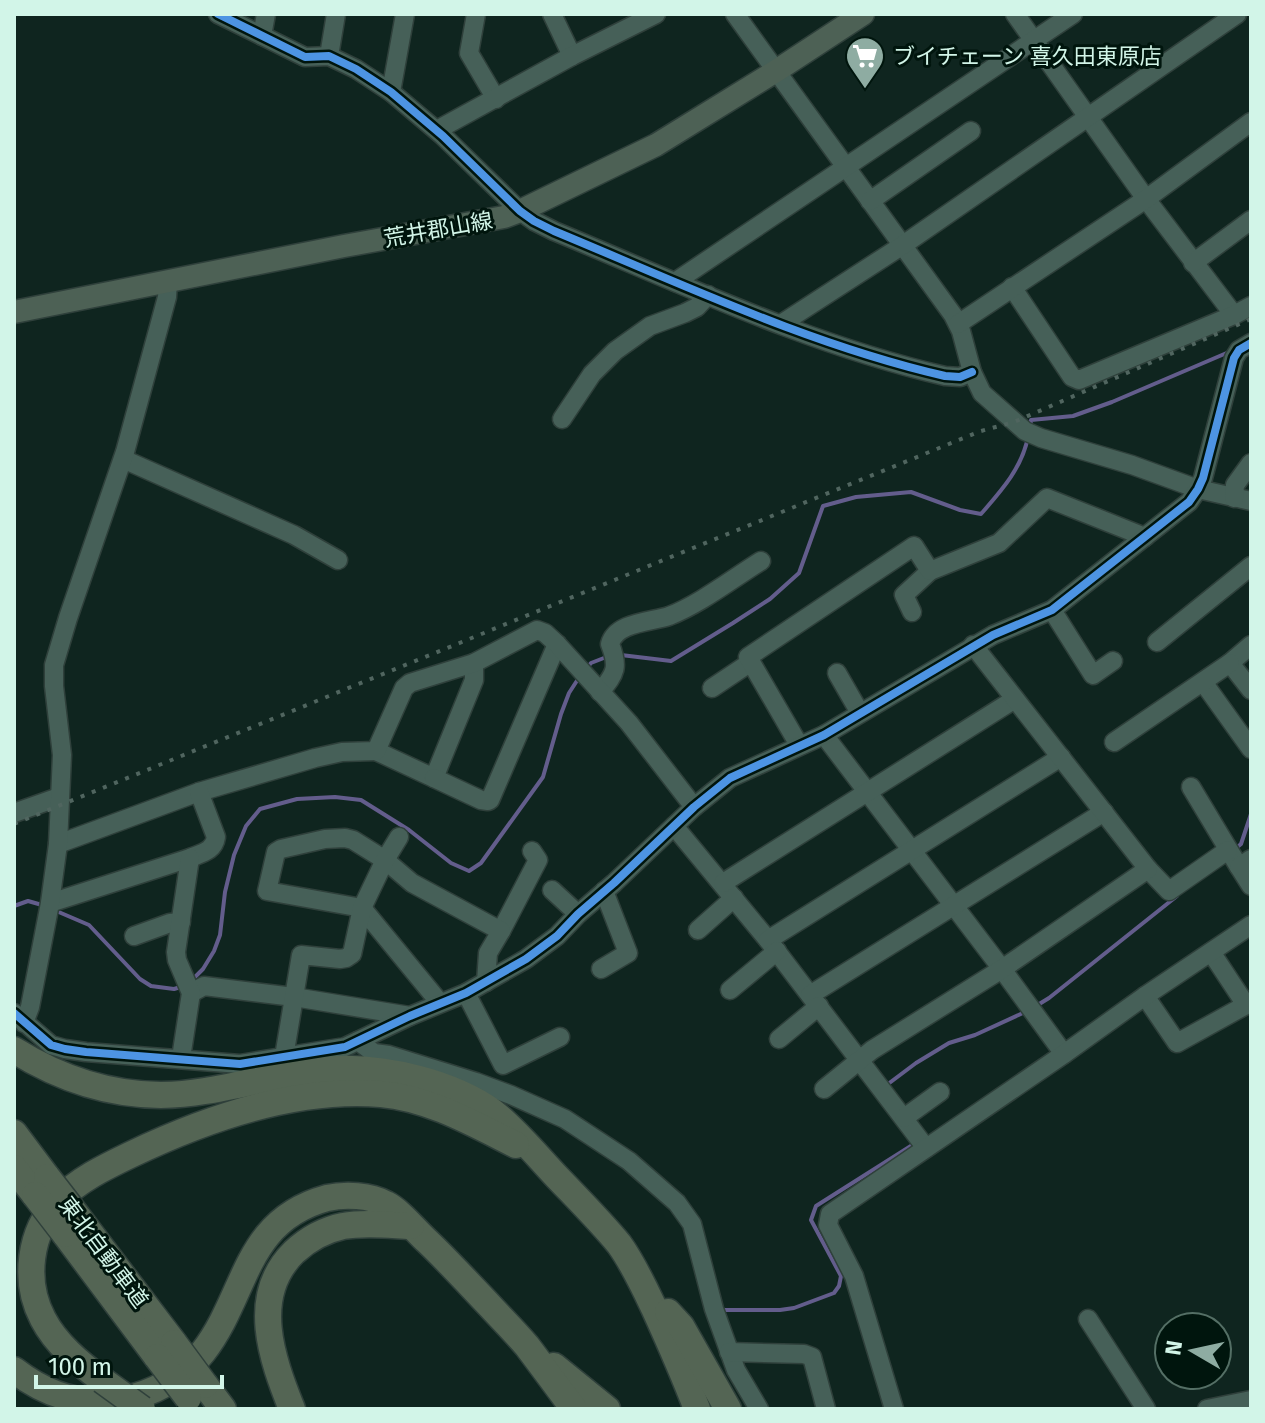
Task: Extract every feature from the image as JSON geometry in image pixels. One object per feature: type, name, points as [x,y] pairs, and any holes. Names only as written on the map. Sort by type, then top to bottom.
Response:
[{"type":"highway","points":[[14,1050],[62,1076],[130,1094],[203,1092],[283,1075],[339,1069],[394,1074],[468,1097],[495,1114],[620,1246],[644,1286],[697,1409]]},
{"type":"highway","points":[[142,1409],[69,1352],[44,1319],[35,1299],[31,1266],[36,1239],[50,1210],[74,1187],[107,1166],[216,1120],[280,1102],[334,1094],[380,1094],[424,1103],[537,1156]]},
{"type":"highway","name":"東北自動車道","points":[[14,1133],[41,1186],[165,1350],[196,1397],[223,1409]]},
{"type":"highway","name":"東北自動車道","points":[[14,1168],[41,1186]]},
{"type":"highway","points":[[14,1370],[44,1389],[80,1401],[98,1403],[140,1396],[161,1387],[201,1355],[225,1317],[254,1254],[267,1234],[292,1212],[313,1202],[350,1196],[388,1205],[411,1226],[525,1344],[574,1409]]},
{"type":"highway","points":[[292,1409],[276,1365],[268,1324],[270,1294],[281,1268],[303,1244],[326,1231],[362,1224],[411,1226]]},
{"type":"highway","points":[[644,1286],[681,1326],[728,1409]]},
{"type":"highway","points":[[525,1344],[607,1409]]},
{"type":"main road","name":"荒井郡山線","points":[[14,312],[504,217],[656,145],[863,14]]},
{"type":"street","points":[[218,14],[305,57],[329,56],[356,69],[391,92],[437,130],[520,211],[554,231],[675,282],[842,346],[930,372],[960,377],[972,372]]},
{"type":"street","points":[[262,36],[266,14]]},
{"type":"street","points":[[329,56],[336,14]]},
{"type":"street","points":[[391,92],[405,14]]},
{"type":"street","points":[[476,14],[469,53],[496,99]]},
{"type":"street","points":[[552,14],[572,56]]},
{"type":"street","points":[[437,130],[656,14]]},
{"type":"street","points":[[735,14],[958,324],[972,372],[988,400],[1030,434],[1125,462],[1198,489],[1243,499]]},
{"type":"street","points":[[1015,14],[1146,199],[1234,315]]},
{"type":"street","points":[[675,282],[1073,14]]},
{"type":"street","points":[[781,324],[903,245],[1237,14]]},
{"type":"street","points":[[958,324],[1146,199],[1251,122]]},
{"type":"street","points":[[870,201],[971,131]]},
{"type":"street","points":[[1193,263],[1251,220]]},
{"type":"street","points":[[168,281],[167,297],[123,459],[54,665],[62,755],[58,844],[30,1007],[19,1018],[59,1048],[240,1064],[340,1049],[486,982],[526,959],[557,936],[694,807],[737,773],[824,735],[973,645],[1052,610],[1189,502],[1203,478],[1234,358],[1239,350],[1251,343]]},
{"type":"street","points":[[1012,287],[1072,377],[1079,380],[1251,306]]},
{"type":"street","points":[[562,419],[592,374],[615,351],[650,326],[697,307],[708,295]]},
{"type":"street","points":[[123,459],[294,535],[338,560]]},
{"type":"street","points":[[1243,499],[1235,485],[1251,463]]},
{"type":"street","points":[[912,612],[904,595],[930,571],[999,543],[1047,498],[1145,537]]},
{"type":"street","points":[[799,745],[748,657],[914,546],[930,571]]},
{"type":"street","points":[[600,692],[615,672],[616,658],[610,644],[615,634],[625,628],[673,614],[761,561]]},
{"type":"street","points":[[1157,642],[1251,566]]},
{"type":"street","points":[[1052,610],[1093,675],[1113,661]]},
{"type":"street","points":[[376,751],[404,688],[414,681],[474,663],[537,630],[557,644],[629,723],[694,807]]},
{"type":"street","points":[[58,844],[199,792],[331,754],[376,751],[488,801],[557,644]]},
{"type":"street","points":[[973,645],[1148,869],[1169,891],[1228,850]]},
{"type":"street","points":[[1114,742],[1230,663],[1251,645]]},
{"type":"street","points":[[712,688],[751,662]]},
{"type":"street","points":[[434,778],[476,675],[474,663]]},
{"type":"street","points":[[1230,663],[1251,690]]},
{"type":"street","points":[[837,673],[860,713]]},
{"type":"street","points":[[1203,682],[1251,749]]},
{"type":"street","points":[[698,930],[729,890],[867,793],[1015,699]]},
{"type":"street","points":[[824,735],[1064,1054]]},
{"type":"street","points":[[730,990],[772,945],[912,851],[1061,757]]},
{"type":"street","points":[[1191,787],[1228,850],[1245,863],[1251,886]]},
{"type":"street","points":[[50,903],[211,849],[216,837],[199,792]]},
{"type":"street","points":[[14,813],[59,797]]},
{"type":"street","points":[[779,1039],[814,1000],[953,907],[1104,812]]},
{"type":"street","points":[[674,826],[729,890],[926,1148]]},
{"type":"street","points":[[284,1057],[301,955],[349,957],[362,908],[399,837]]},
{"type":"street","points":[[440,1003],[362,908],[267,891],[276,852],[325,839],[345,838],[363,845],[412,883],[501,931]]},
{"type":"street","points":[[486,982],[488,953],[538,860],[532,851]]},
{"type":"street","points":[[181,1058],[191,993],[176,956],[190,858]]},
{"type":"street","points":[[824,1089],[906,1027],[1002,969],[1148,869]]},
{"type":"street","points":[[552,890],[578,914]]},
{"type":"street","points":[[601,969],[628,953],[604,891]]},
{"type":"street","points":[[134,936],[181,922]]},
{"type":"street","points":[[894,1409],[854,1276],[828,1219],[835,1211],[1251,925]]},
{"type":"street","points":[[1145,996],[1177,1043],[1246,1005],[1211,952]]},
{"type":"street","points":[[191,993],[204,986],[410,1016]]},
{"type":"street","points":[[466,993],[503,1065],[560,1037]]},
{"type":"street","points":[[358,1041],[374,1053],[476,1082],[565,1119],[629,1161],[677,1203],[692,1224],[714,1309],[729,1352],[747,1393],[759,1409]]},
{"type":"street","points":[[904,1118],[940,1092]]},
{"type":"street","points":[[1088,1319],[1146,1409]]},
{"type":"street","points":[[729,1352],[804,1354],[812,1357],[826,1409]]},
{"type":"street","points":[[1207,1409],[1251,1400]]},
{"type":"waterway","points":[[1030,429],[1031,420],[1073,416],[1229,352]]},
{"type":"waterway","points":[[621,655],[671,661],[770,599],[799,573],[823,506],[856,497],[911,492],[960,510],[981,514],[1016,469],[1028,437]]},
{"type":"waterway","points":[[586,669],[591,663],[609,656]]},
{"type":"waterway","points":[[191,981],[214,951],[220,935],[225,892],[234,855],[246,826],[260,809],[297,799],[335,797],[361,800],[409,830],[451,863],[469,871],[481,863],[543,777],[561,714],[580,676]]},
{"type":"waterway","points":[[1234,850],[1241,844],[1251,814]]},
{"type":"waterway","points":[[1036,1006],[1177,896]]},
{"type":"waterway","points":[[14,906],[28,901],[42,905]]},
{"type":"waterway","points":[[54,910],[89,925],[140,979],[151,986],[174,989],[184,986]]},
{"type":"waterway","points":[[889,1087],[888,1084],[916,1063],[949,1043],[975,1035],[1025,1012]]},
{"type":"waterway","points":[[725,1310],[794,1308],[834,1293],[841,1276],[811,1220],[816,1206],[914,1144]]},
{"type":"railway","points":[[14,824],[981,431],[1014,422],[1251,319]]},
{"type":"cycle path","points":[[218,14],[305,57],[329,56],[356,69],[391,92],[443,136],[520,211],[554,231],[747,312],[845,348],[945,376],[960,377],[972,372]]},
{"type":"cycle path","points":[[14,1013],[51,1045],[65,1049],[240,1064],[345,1047],[466,993],[526,959],[557,936],[694,807],[730,778],[824,735],[993,635],[1052,610],[1189,502],[1203,478],[1234,358],[1239,350],[1251,343]]},
{"type":"place","name":"ブイチェーン 喜久田東原店","points":[[865,90]]}]
